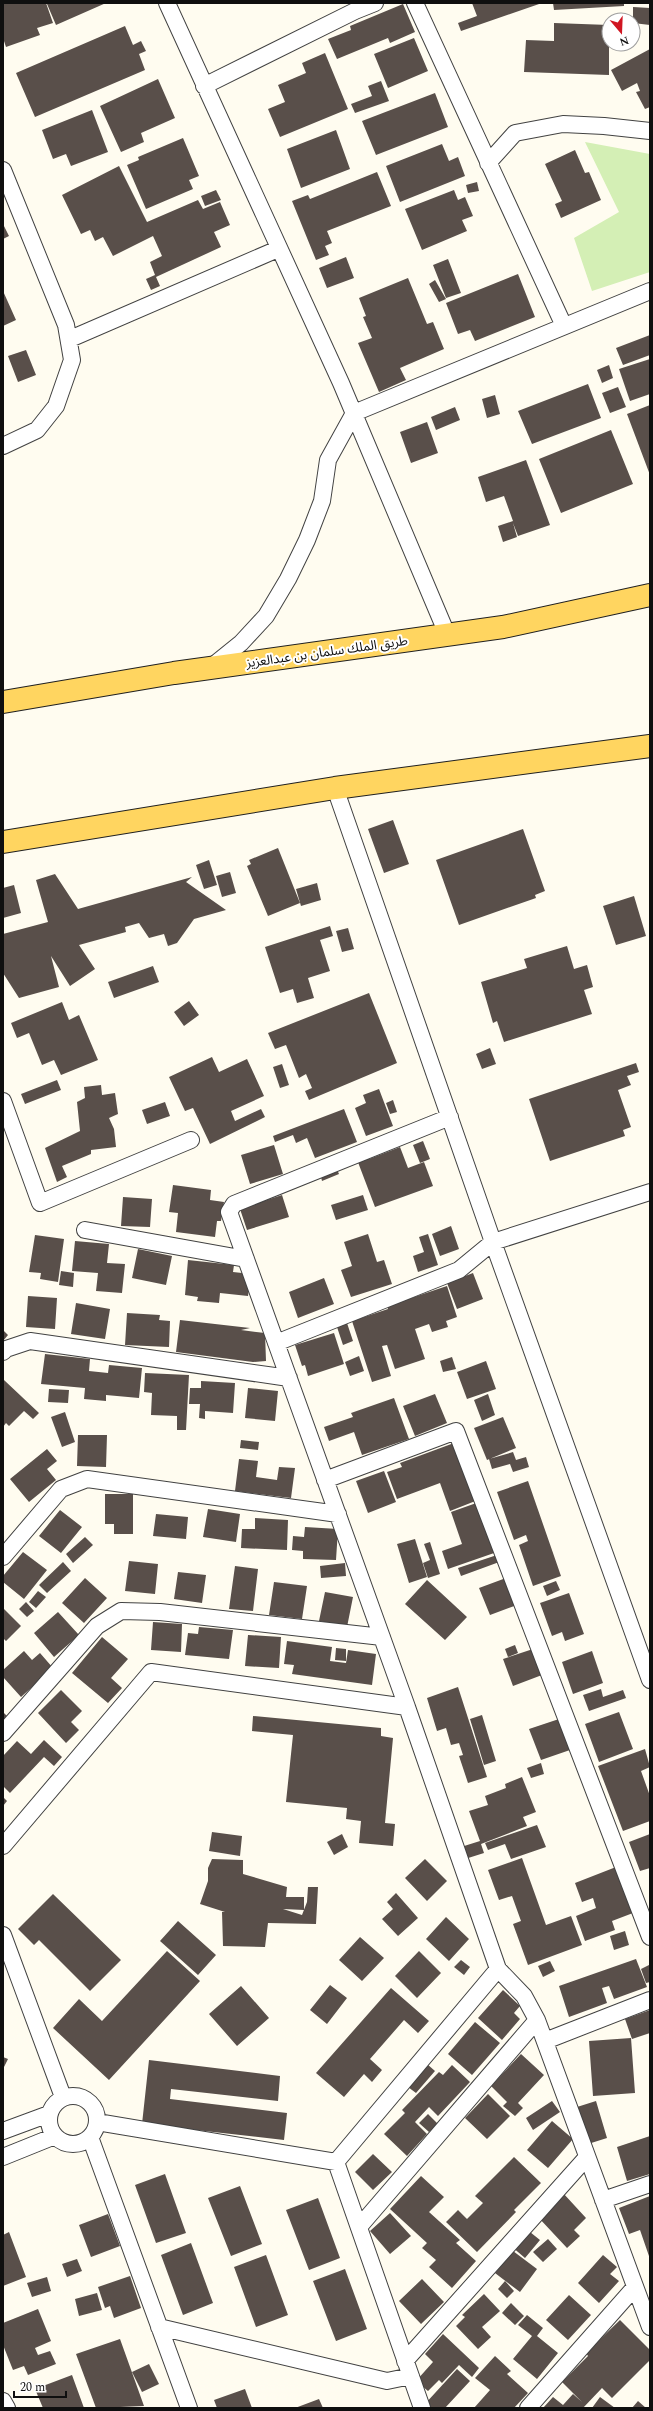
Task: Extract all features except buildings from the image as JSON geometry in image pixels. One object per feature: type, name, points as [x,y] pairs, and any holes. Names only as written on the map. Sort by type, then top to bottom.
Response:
[{"type":"main road","name":"طريق الملك سلمان بن عبدالعزيز","points":[[3,702],[210,668],[503,627],[650,595]]},
{"type":"main road","points":[[503,627],[650,606]]},
{"type":"main road","points":[[3,842],[335,788],[650,746]]},
{"type":"street","points":[[167,3],[354,413],[447,634]]},
{"type":"street","points":[[204,86],[355,11],[375,3]]},
{"type":"street","points":[[414,3],[564,326]]},
{"type":"street","points":[[488,163],[515,133],[563,124],[604,126],[650,131]]},
{"type":"street","points":[[3,170],[70,339],[72,360],[56,406],[37,430],[3,446]]},
{"type":"street","points":[[70,339],[278,249]]},
{"type":"street","points":[[210,668],[241,643],[266,616],[288,579],[307,540],[322,501],[328,460],[354,413],[650,291]]},
{"type":"street","points":[[335,788],[493,1242],[650,1680]]},
{"type":"street","points":[[3,1101],[40,1203],[191,1140]]},
{"type":"street","points":[[450,1117],[234,1204],[229,1212],[408,1707],[498,1969],[524,1996],[537,2020],[650,2327]]},
{"type":"street","points":[[276,1342],[459,1270],[493,1242],[650,1192]]},
{"type":"street","points":[[85,1230],[246,1259]]},
{"type":"street","points":[[3,1352],[6,1349],[30,1341],[289,1378]]},
{"type":"street","points":[[325,1480],[456,1431],[650,1937]]},
{"type":"street","points":[[3,1557],[61,1489],[87,1479],[124,1486],[338,1514]]},
{"type":"street","points":[[3,1733],[97,1626],[121,1611],[160,1612],[382,1637]]},
{"type":"street","points":[[3,1846],[151,1672],[408,1707]]},
{"type":"street","points":[[3,1935],[64,2097]]},
{"type":"street","points":[[336,2162],[498,1969]]},
{"type":"street","points":[[545,2041],[650,2000]]},
{"type":"street","points":[[359,2227],[537,2020]]},
{"type":"street","points":[[72,2096],[87,2100],[93,2106],[97,2122],[90,2136],[75,2143],[61,2140],[55,2136],[49,2122],[50,2114],[57,2101],[64,2097],[72,2096]]},
{"type":"street","points":[[3,2131],[50,2114]]},
{"type":"street","points":[[97,2122],[336,2162]]},
{"type":"street","points":[[3,2158],[55,2136]]},
{"type":"street","points":[[90,2136],[189,2408]]},
{"type":"street","points":[[405,2361],[587,2157]]},
{"type":"street","points":[[336,2162],[422,2408]]},
{"type":"street","points":[[603,2200],[650,2184]]},
{"type":"street","points":[[528,2408],[635,2287]]},
{"type":"street","points":[[159,2327],[387,2381],[411,2376]]},
{"type":"street","points":[[3,2400],[7,2408]]},
{"type":"green space","points":[[585,142],[650,154],[650,272],[592,291],[574,238],[619,212]]}]
